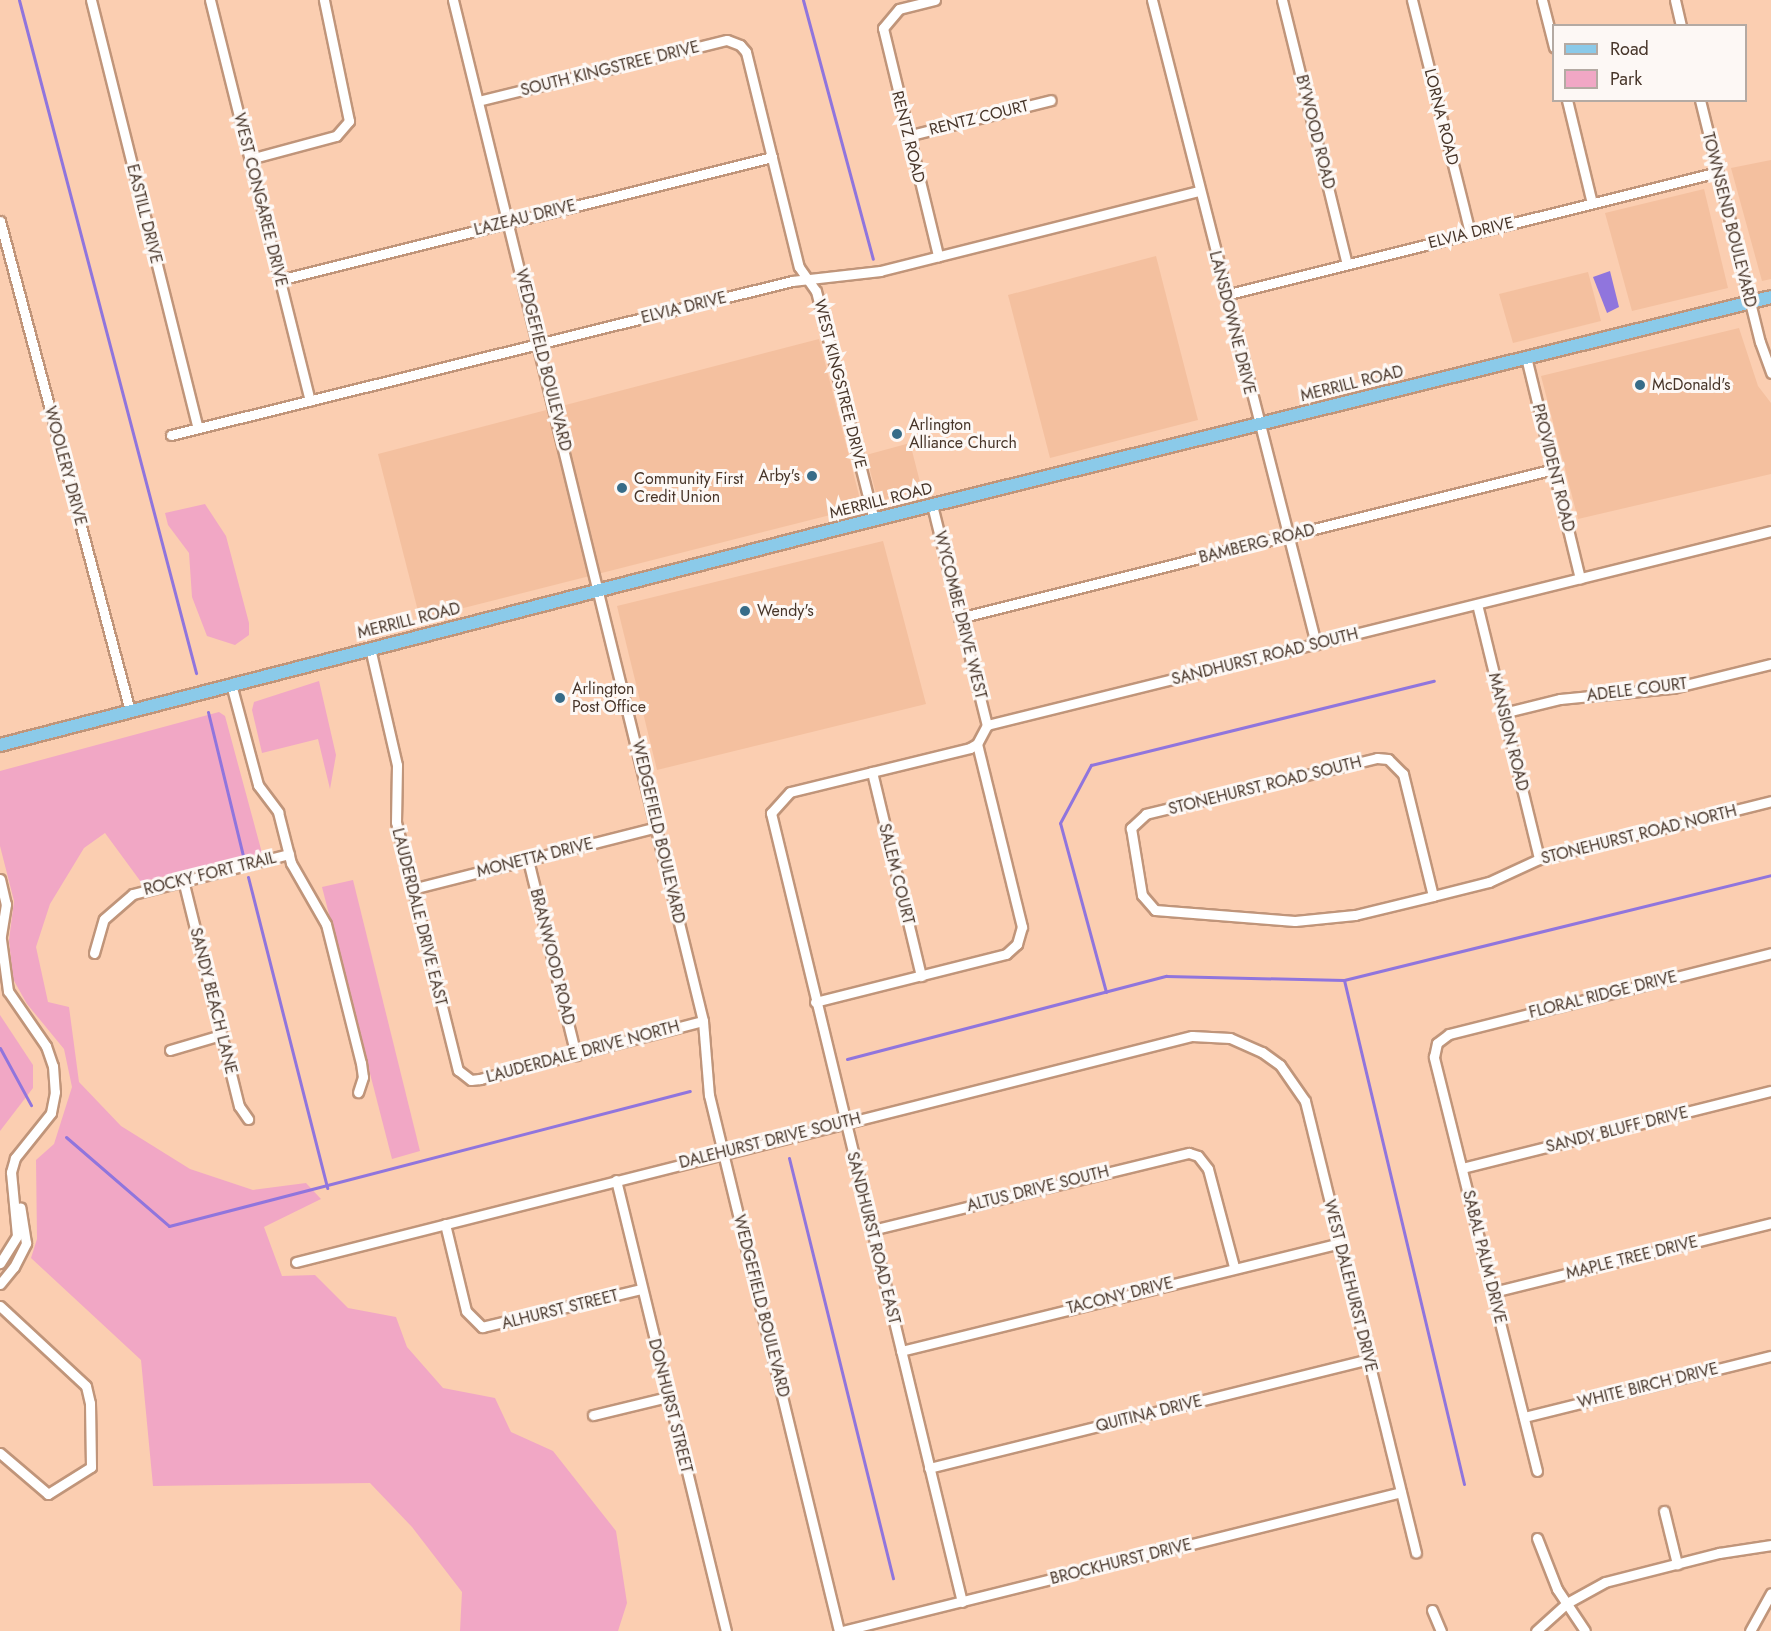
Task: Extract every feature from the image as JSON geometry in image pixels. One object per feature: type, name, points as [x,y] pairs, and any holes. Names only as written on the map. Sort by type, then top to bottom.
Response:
[{"type":"main road","name":"MERRILL ROAD","points":[[0,745],[932,505],[1771,297]]},
{"type":"street","name":"EASTILL DRIVE","points":[[92,0],[198,428]]},
{"type":"street","name":"WEST CONGAREE DRIVE","points":[[210,0],[310,401]]},
{"type":"street","points":[[250,159],[336,136],[344,130],[350,112],[324,0]]},
{"type":"street","name":"WEDGEFIELD BOULEVARD","points":[[453,0],[657,827],[703,1021],[709,1095],[841,1631]]},
{"type":"street","name":"RENTZ ROAD","points":[[935,0],[899,9],[888,19],[883,28],[907,136],[938,256]]},
{"type":"street","name":"LANSDOWNE DRIVE","points":[[1152,0],[1225,295],[1316,644]]},
{"type":"street","name":"BYWOOD ROAD","points":[[1282,0],[1347,264]]},
{"type":"street","name":"LORNA ROAD","points":[[1412,0],[1470,233]]},
{"type":"street","points":[[1542,0],[1552,39]]},
{"type":"street","points":[[1675,0],[1681,24]]},
{"type":"street","name":"SOUTH KINGSTREE DRIVE","points":[[478,101],[727,40],[740,45]]},
{"type":"street","name":"WEST KINGSTREE DRIVE","points":[[740,45],[746,52],[799,267],[816,291],[874,520]]},
{"type":"street","name":"RENTZ COURT","points":[[907,136],[1051,100]]},
{"type":"street","points":[[1567,102],[1592,203]]},
{"type":"street","name":"TOWNSEND BOULEVARD","points":[[1700,102],[1750,302],[1771,373]]},
{"type":"street","name":"LAZEAU DRIVE","points":[[279,279],[771,157]]},
{"type":"street","name":"ELVIA DRIVE","points":[[1225,295],[1718,172]]},
{"type":"street","name":"ELVIA DRIVE","points":[[171,435],[809,279],[880,271],[1199,191]]},
{"type":"street","name":"WOOLERY DRIVE","points":[[0,221],[130,711]]},
{"type":"street","name":"PROVIDENT ROAD","points":[[1526,357],[1580,579]]},
{"type":"street","name":"BAMBERG ROAD","points":[[960,618],[1554,469]]},
{"type":"street","name":"WYCOMBE DRIVE WEST","points":[[932,505],[987,725]]},
{"type":"street","name":"SANDHURST ROAD SOUTH","points":[[987,725],[1771,531]]},
{"type":"street","name":"MANSION ROAD","points":[[1477,604],[1539,859]]},
{"type":"street","name":"LAUDERDALE DRIVE EAST","points":[[370,648],[397,765],[396,822],[454,1061],[464,1076]]},
{"type":"street","name":"ADELE COURT","points":[[1503,713],[1560,699],[1673,688],[1771,664]]},
{"type":"street","points":[[231,684],[255,775],[278,812],[289,854],[303,888],[326,924],[361,1063],[363,1077],[358,1092]]},
{"type":"street","points":[[815,1002],[1006,954],[1017,944],[1022,927],[977,744],[987,725]]},
{"type":"street","points":[[872,772],[977,744]]},
{"type":"street","name":"STONEHURST ROAD SOUTH","points":[[1155,910],[1142,895],[1130,839],[1135,822],[1146,814],[1377,758],[1396,764],[1403,774],[1433,896]]},
{"type":"street","name":"SANDHURST ROAD EAST","points":[[872,772],[790,792],[775,804],[771,823],[962,1602]]},
{"type":"street","name":"SALEM COURT","points":[[872,772],[921,976]]},
{"type":"street","name":"STONEHURST ROAD NORTH","points":[[1155,910],[1295,921],[1355,915],[1489,882],[1539,859],[1771,801]]},
{"type":"street","name":"MONETTA DRIVE","points":[[412,889],[657,827]]},
{"type":"street","name":"ROCKY FORT TRAIL","points":[[94,953],[98,930],[115,908],[141,891],[289,854]]},
{"type":"street","name":"BRANWOOD ROAD","points":[[528,860],[576,1055]]},
{"type":"street","points":[[0,879],[6,904],[1,934],[8,991],[46,1046],[53,1066],[55,1092],[51,1113],[15,1158],[12,1172],[16,1236],[0,1263]]},
{"type":"street","name":"SANDY BEACH LANE","points":[[183,879],[239,1106],[248,1119]]},
{"type":"street","name":"FLORAL RIDGE DRIVE","points":[[1437,1043],[1449,1034],[1771,953]]},
{"type":"street","name":"LAUDERDALE DRIVE NORTH","points":[[464,1076],[480,1079],[703,1021]]},
{"type":"street","points":[[170,1050],[221,1035]]},
{"type":"street","name":"DALEHURST DRIVE SOUTH","points":[[296,1262],[616,1179],[1192,1036],[1245,1043]]},
{"type":"street","name":"WEST DALEHURST DRIVE","points":[[1245,1043],[1280,1065],[1305,1101],[1416,1553]]},
{"type":"street","name":"SABAL PALM DRIVE","points":[[1437,1043],[1434,1057],[1537,1471]]},
{"type":"street","name":"SANDY BLUFF DRIVE","points":[[1462,1168],[1771,1091]]},
{"type":"street","name":"ALTUS DRIVE SOUTH","points":[[872,1230],[1182,1153],[1203,1160],[1234,1267]]},
{"type":"street","name":"DONHURST STREET","points":[[616,1179],[726,1631]]},
{"type":"street","points":[[0,1284],[14,1267],[26,1243],[24,1219],[15,1194]]},
{"type":"street","name":"MAPLE TREE DRIVE","points":[[1492,1292],[1771,1223]]},
{"type":"street","name":"ALHURST STREET","points":[[445,1224],[466,1311],[482,1327],[641,1289]]},
{"type":"street","name":"TACONY DRIVE","points":[[901,1351],[1234,1267],[1340,1243]]},
{"type":"street","points":[[0,1306],[86,1386],[90,1403],[91,1467],[48,1494],[0,1453]]},
{"type":"street","name":"WHITE BIRCH DRIVE","points":[[1524,1417],[1771,1356]]},
{"type":"street","name":"QUITINA DRIVE","points":[[929,1468],[1368,1359]]},
{"type":"street","points":[[593,1415],[668,1397]]},
{"type":"street","name":"BROCKHURST DRIVE","points":[[841,1631],[1401,1492]]},
{"type":"street","points":[[1664,1511],[1677,1564]]},
{"type":"street","points":[[1538,1538],[1549,1573],[1586,1631]]},
{"type":"street","points":[[1536,1631],[1567,1603],[1605,1582],[1677,1564],[1771,1545]]},
{"type":"street","points":[[1750,1631],[1771,1593]]},
{"type":"street","points":[[1432,1610],[1441,1631]]},
{"type":"shaded area","points":[[1771,160],[1771,279],[1762,281],[1731,168]]},
{"type":"shaded area","points":[[1704,189],[1728,288],[1632,311],[1605,213]]},
{"type":"shaded area","points":[[1156,256],[1198,420],[1050,458],[1008,295]]},
{"type":"shaded area","points":[[1610,271],[1619,307],[1607,313],[1593,277]]},
{"type":"shaded area","points":[[1588,272],[1601,321],[1513,343],[1499,294]]},
{"type":"shaded area","points":[[1739,328],[1758,386],[1771,403],[1771,474],[1578,519],[1541,376]]},
{"type":"shaded area","points":[[819,339],[862,507],[420,619],[378,454]]},
{"type":"shaded area","points":[[910,443],[922,490],[878,501],[866,455]]},
{"type":"shaded area","points":[[883,541],[926,704],[657,770],[617,606]]},
{"type":"green space","points":[[205,504],[226,536],[249,623],[249,635],[235,645],[207,636],[192,597],[189,553],[168,525],[165,513]]},
{"type":"green space","points":[[319,681],[336,755],[330,789],[318,739],[262,753],[252,710],[254,702]]},
{"type":"green space","points":[[219,712],[225,716],[262,853],[141,882],[105,833],[84,848],[50,904],[36,947],[48,1002],[69,1007],[79,1082],[121,1126],[190,1169],[253,1190],[306,1183],[321,1199],[264,1227],[282,1276],[315,1275],[348,1308],[396,1317],[407,1347],[443,1388],[495,1398],[511,1432],[553,1451],[616,1531],[627,1603],[618,1631],[460,1631],[462,1592],[412,1527],[370,1483],[153,1486],[141,1360],[31,1258],[37,1239],[36,1160],[54,1144],[72,1087],[64,1049],[27,1004],[13,979],[9,940],[14,901],[0,846],[0,771]]},
{"type":"green space","points":[[353,880],[420,1151],[392,1159],[322,887]]},
{"type":"green space","points":[[0,1015],[33,1065],[33,1088],[0,1131]]},
{"type":"waterway","points":[[19,0],[196,673]]},
{"type":"waterway","points":[[803,0],[873,259]]},
{"type":"waterway","points":[[1106,992],[1060,823],[1091,765],[1434,681]]},
{"type":"waterway","points":[[208,712],[243,856]]},
{"type":"waterway","points":[[1464,1484],[1344,980],[1771,875]]},
{"type":"waterway","points":[[248,877],[327,1188]]},
{"type":"waterway","points":[[847,1059],[1166,976],[1344,980]]},
{"type":"waterway","points":[[0,1048],[31,1105]]},
{"type":"waterway","points":[[66,1137],[169,1226],[690,1091]]},
{"type":"waterway","points":[[789,1158],[893,1578]]},
{"type":"place","name":"McDonald's","points":[[1640,385]]},
{"type":"place","name":"Arlington Alliance Church","points":[[897,434]]},
{"type":"place","name":"Arby's","points":[[812,476]]},
{"type":"place","name":"Community First Credit Union","points":[[622,488]]},
{"type":"place","name":"Wendy's","points":[[745,611]]},
{"type":"place","name":"Arlington Post Office","points":[[560,698]]}]
